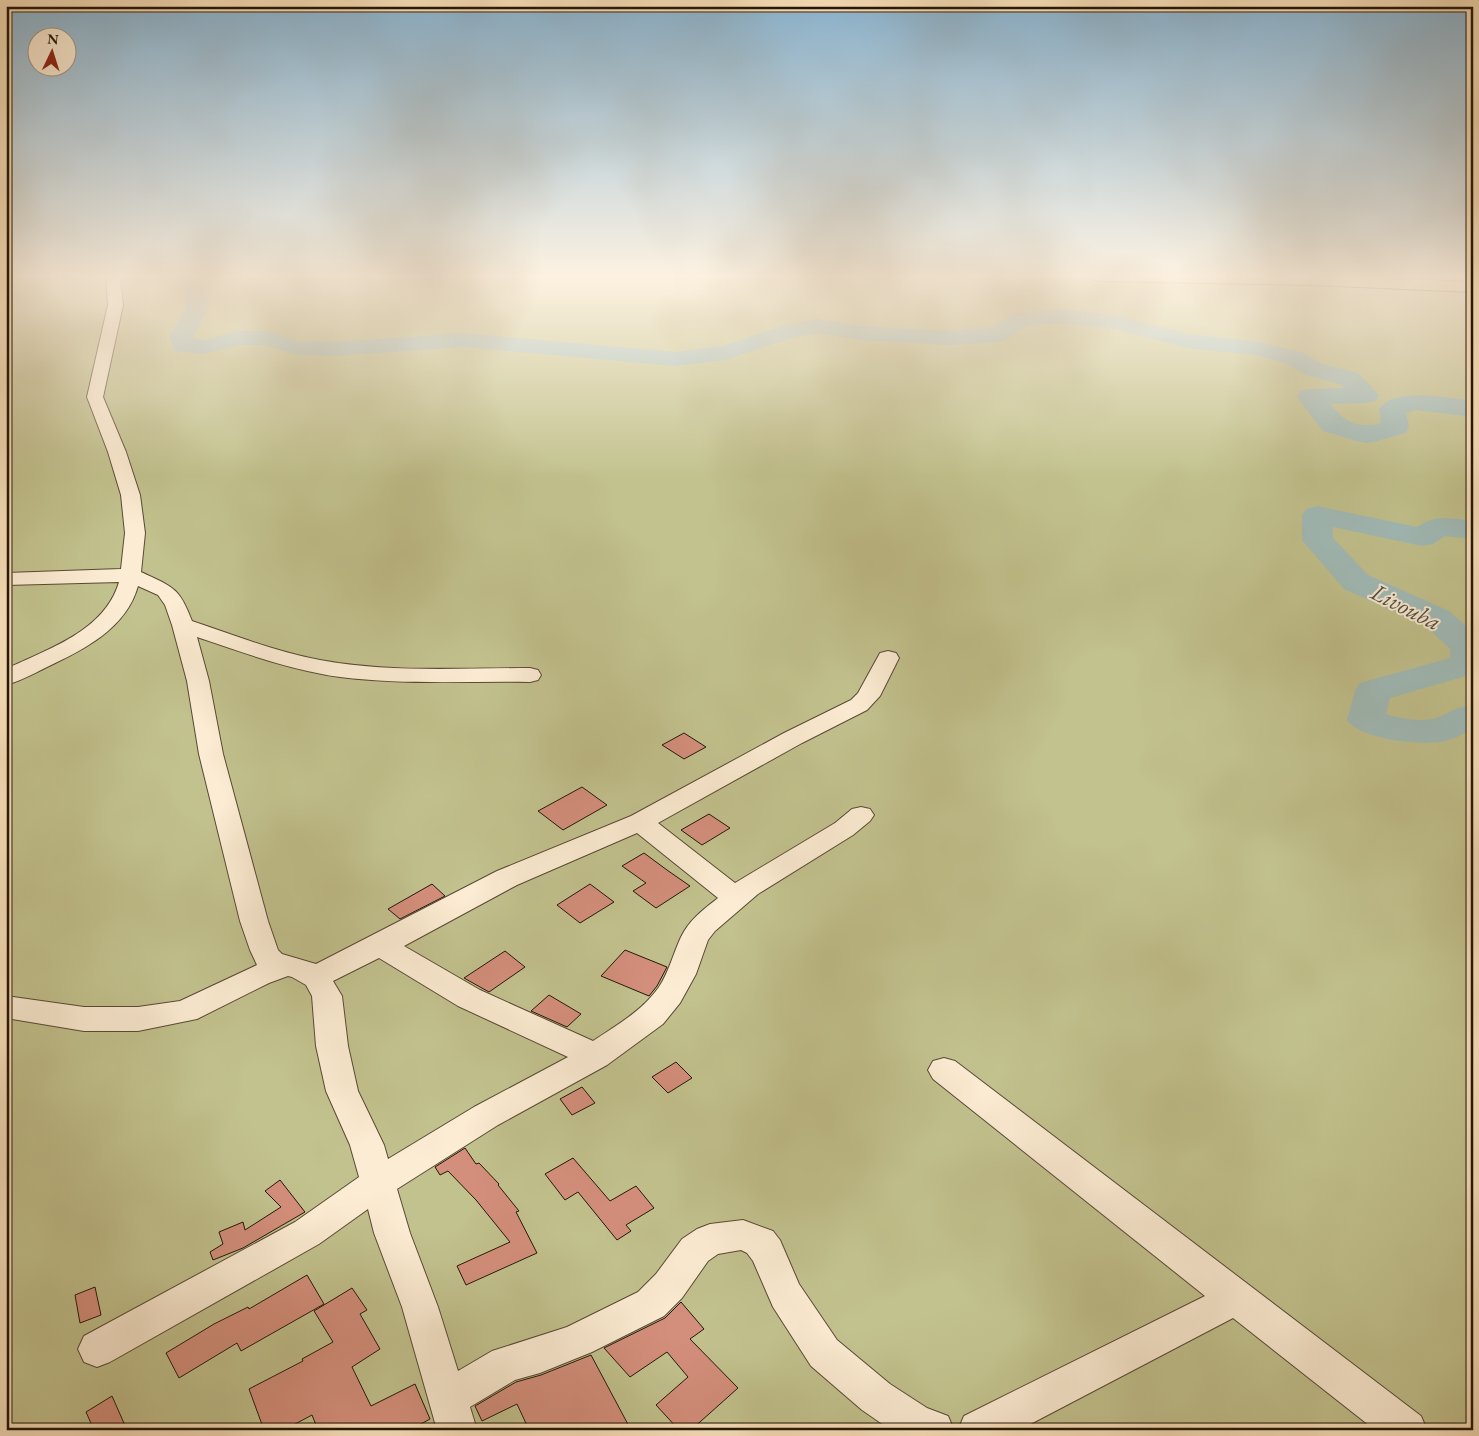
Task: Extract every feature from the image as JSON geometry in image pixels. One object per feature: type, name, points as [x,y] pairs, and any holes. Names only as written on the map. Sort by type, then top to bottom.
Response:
[{"type":"street","points":[[6,678],[71,647],[99,627],[112,617],[124,601],[128,588],[135,535],[133,508],[122,468],[95,397],[109,343]]},
{"type":"street","points":[[6,579],[130,575],[165,591],[175,604],[184,625],[198,681],[211,754],[254,921],[267,957],[273,962],[301,969],[316,977],[328,996],[332,1046],[342,1091],[367,1145],[392,1233],[420,1307],[452,1414],[506,1364],[540,1355],[579,1340],[651,1304],[670,1286],[695,1250],[710,1240],[734,1235],[752,1238],[760,1242],[767,1251],[786,1295],[824,1353],[876,1397],[919,1427]]},
{"type":"street","points":[[184,625],[296,661],[339,670],[384,674],[530,675]]},
{"type":"street","points":[[316,977],[507,878],[640,822],[793,738],[859,705],[868,696],[888,658]]},
{"type":"street","points":[[97,1349],[307,1233],[377,1183],[486,1116],[596,1056],[652,1016],[669,995],[681,974],[695,937],[705,924],[748,887],[844,830],[861,816]]},
{"type":"street","points":[[640,822],[736,898]]},
{"type":"street","points":[[380,944],[469,998],[596,1056]]},
{"type":"street","points":[[6,1006],[84,1019],[138,1020],[186,1011],[259,975],[286,966]]},
{"type":"street","points":[[944,1070],[1082,1176],[1235,1299],[1407,1430]]},
{"type":"street","points":[[978,1430],[1235,1299]]},
{"type":"green space","points":[[6,343],[1473,343],[1473,1430],[6,1430]]},
{"type":"building","points":[[684,733],[706,747],[684,759],[662,745]]},
{"type":"building","points":[[582,787],[607,805],[563,830],[538,811]]},
{"type":"building","points":[[709,814],[730,828],[702,845],[681,830]]},
{"type":"building","points":[[644,853],[690,886],[656,908],[633,891],[646,883],[622,866]]},
{"type":"building","points":[[432,884],[445,896],[400,919],[388,909]]},
{"type":"building","points":[[590,884],[614,902],[580,923],[557,905]]},
{"type":"building","points":[[625,950],[667,967],[657,986],[649,996],[601,976]]},
{"type":"building","points":[[505,951],[525,967],[489,992],[464,978]]},
{"type":"building","points":[[549,995],[581,1014],[567,1027],[531,1011]]},
{"type":"building","points":[[676,1062],[692,1078],[668,1093],[652,1077]]},
{"type":"building","points":[[582,1087],[595,1103],[572,1115],[560,1099]]},
{"type":"building","points":[[465,1148],[476,1164],[479,1163],[499,1184],[519,1211],[516,1212],[537,1253],[466,1285],[457,1266],[510,1242],[476,1200],[448,1171],[440,1175],[435,1167]]},
{"type":"building","points":[[573,1158],[610,1201],[636,1186],[654,1208],[626,1225],[631,1231],[617,1240],[578,1192],[565,1200],[545,1174]]},
{"type":"building","points":[[280,1180],[305,1212],[243,1248],[213,1260],[210,1252],[223,1244],[219,1232],[243,1222],[245,1230],[281,1207],[265,1191]]},
{"type":"building","points":[[307,1275],[324,1304],[241,1351],[237,1343],[179,1378],[166,1353],[214,1324],[248,1307],[249,1309]]},
{"type":"building","points":[[95,1287],[101,1315],[80,1323],[75,1295]]},
{"type":"building","points":[[352,1288],[367,1310],[360,1314],[380,1349],[352,1367],[371,1406],[415,1384],[430,1419],[410,1430],[318,1430],[312,1415],[284,1430],[264,1430],[249,1389],[303,1361],[302,1359],[333,1342],[314,1311]]},
{"type":"building","points":[[681,1302],[704,1329],[690,1339],[738,1388],[691,1430],[679,1430],[656,1405],[688,1377],[667,1352],[630,1377],[604,1348],[665,1318]]},
{"type":"building","points":[[591,1355],[631,1430],[529,1430],[517,1404],[482,1421],[475,1406],[516,1382],[541,1375]]},
{"type":"building","points":[[112,1396],[127,1430],[94,1430],[86,1412]]},
{"type":"waterway","name":"Livouba","points":[[183,343],[184,346],[205,347],[220,343]]},
{"type":"waterway","name":"Livouba","points":[[282,343],[298,348],[335,349],[421,343]]},
{"type":"waterway","name":"Livouba","points":[[497,343],[675,359],[725,353],[755,343]]},
{"type":"waterway","name":"Livouba","points":[[1207,343],[1255,348],[1294,358],[1315,370],[1349,378],[1366,395],[1310,397],[1333,425],[1367,435],[1395,427],[1392,409],[1414,402],[1473,409]]},
{"type":"waterway","name":"Livouba","points":[[1473,530],[1439,526],[1422,537],[1317,515],[1318,540],[1356,582],[1437,618],[1468,646],[1467,664],[1373,691],[1366,720],[1400,730],[1439,731],[1469,717],[1473,718]]}]
